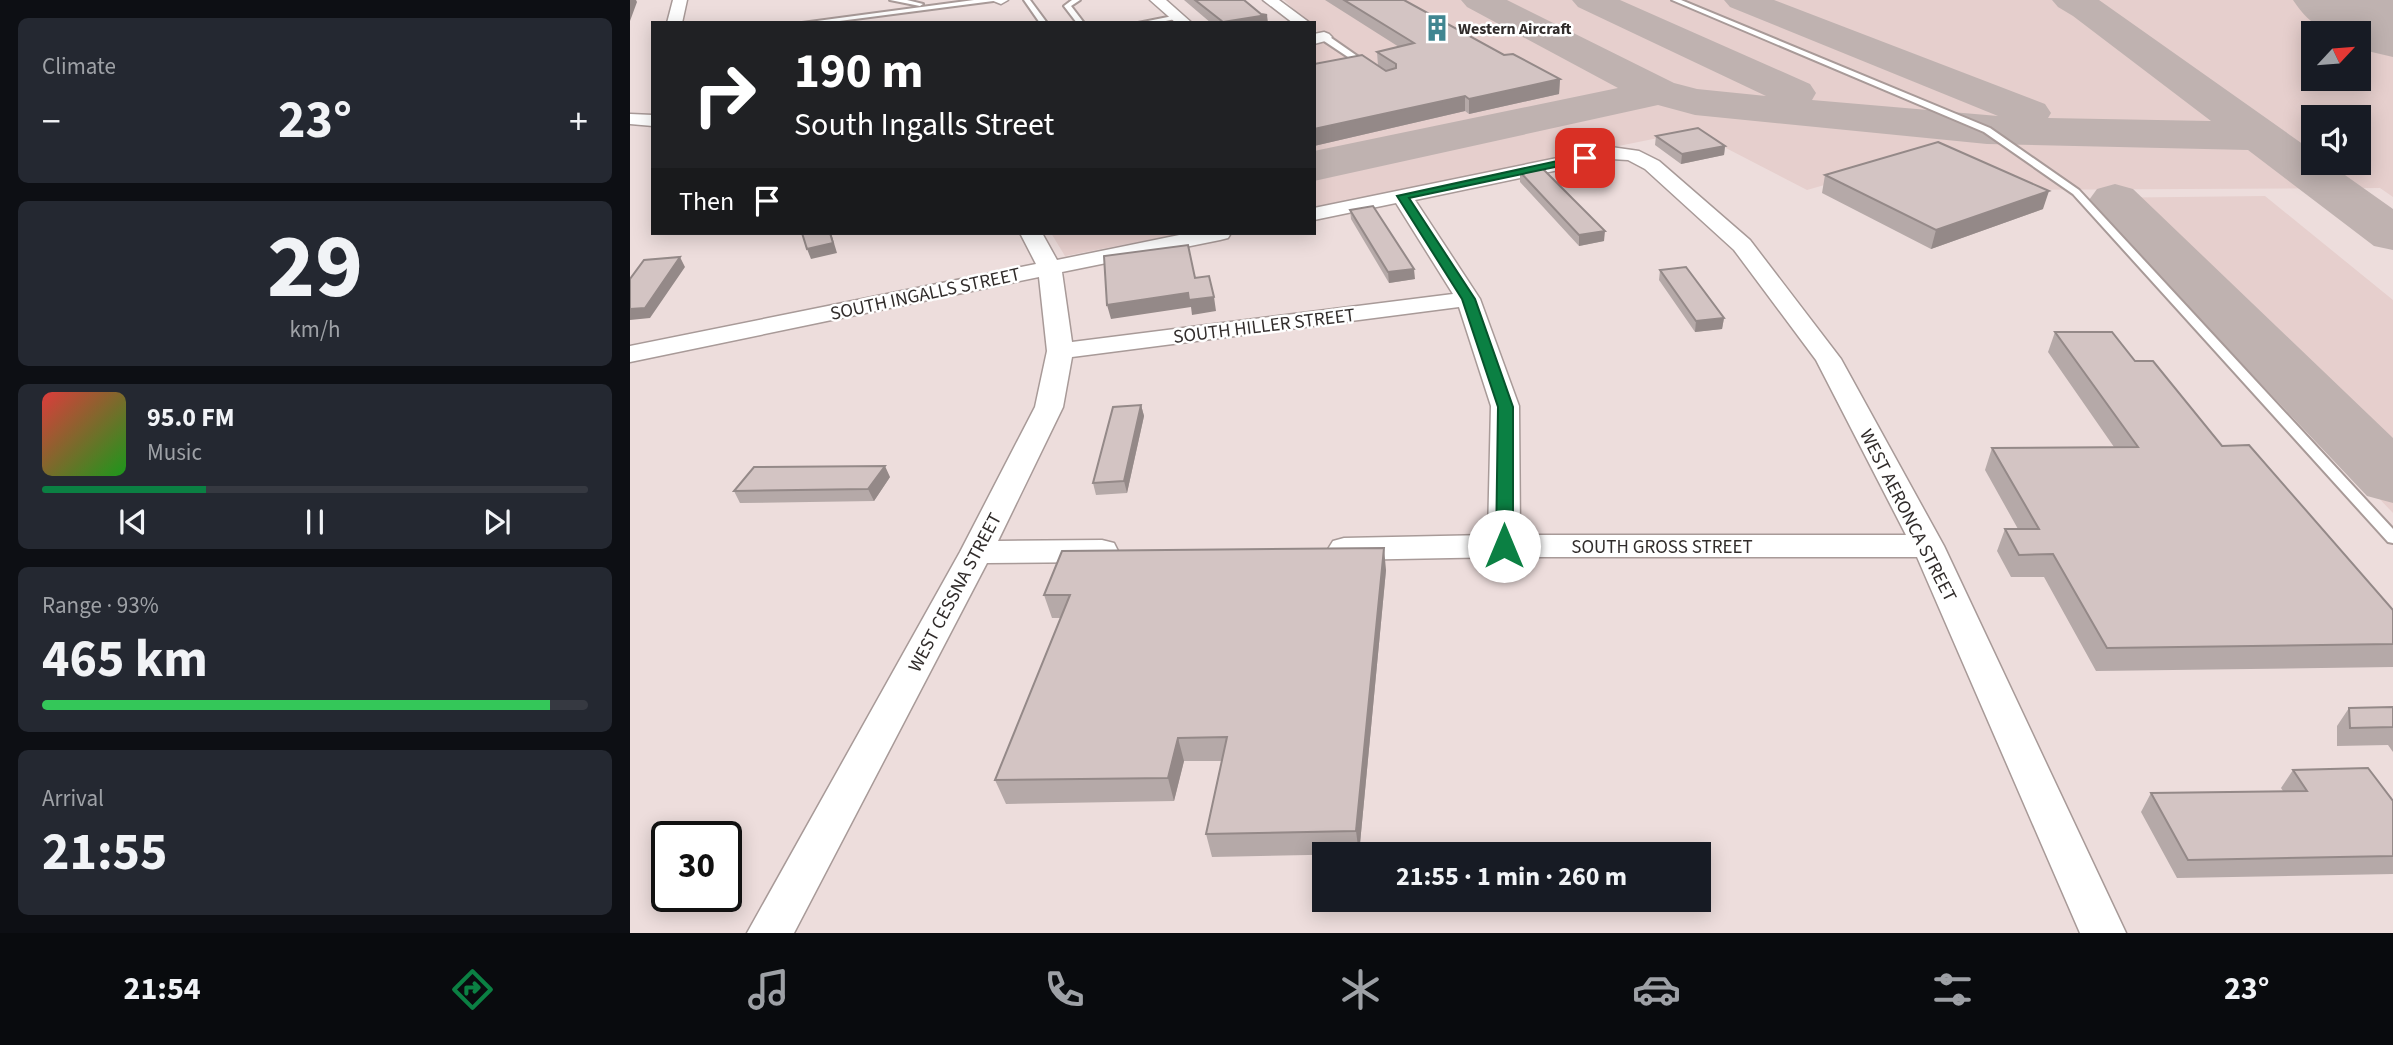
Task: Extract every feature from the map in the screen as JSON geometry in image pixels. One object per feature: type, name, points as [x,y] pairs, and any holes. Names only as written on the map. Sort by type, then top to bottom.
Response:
[{"type":"street","points":[[675,21],[680,0]]},
{"type":"street","points":[[1157,0],[1182,20]]},
{"type":"street","points":[[1270,0],[1300,21]]},
{"type":"street","points":[[630,118],[651,121]]},
{"type":"street","name":"WEST AERONCA STREET","points":[[1402,196],[1611,153],[1632,155],[1652,165],[1742,245],[1828,359],[1928,546],[2103,933]]},
{"type":"street","points":[[1316,214],[1402,196],[1468,299],[1505,407],[1504,546]]},
{"type":"street","name":"WEST CESSNA STREET","points":[[770,933],[976,552],[1049,407],[1060,351],[1050,268],[1032,235]]},
{"type":"street","name":"SOUTH INGALLS STREET","points":[[630,354],[1210,235]]},
{"type":"street","name":"SOUTH HILLER STREET","points":[[1060,351],[1468,299]]},
{"type":"street","name":"SOUTH GROSS STREET","points":[[1318,549],[1928,546]]},
{"type":"street","points":[[976,552],[1126,551]]},
{"type":"lane","points":[[893,0],[957,5]]},
{"type":"lane","points":[[822,21],[999,0]]},
{"type":"lane","points":[[1027,0],[1043,21]]},
{"type":"lane","points":[[1077,0],[1067,6],[1079,21]]},
{"type":"lane","points":[[1675,0],[1987,130],[2076,192],[2393,538]]},
{"type":"lane","points":[[1317,36],[1381,75]]},
{"type":"shaded area","points":[[1284,0],[2393,0],[2393,197],[2380,188],[2000,190],[1925,156],[1807,190],[1693,131],[1316,207],[1316,39],[1323,37],[1316,30],[1316,21],[1306,21]]},
{"type":"shaded area","points":[[2265,196],[2393,300],[2393,513],[2092,198]]},
{"type":"shaded area","points":[[1052,235],[1174,235],[1065,256]]},
{"type":"building","points":[[1195,0],[1244,0],[1261,14],[1267,15],[1229,21],[1222,21]]},
{"type":"building","points":[[1344,0],[1404,0],[1504,55],[1513,54],[1560,79],[1469,99],[1465,96],[1316,129],[1316,64],[1362,55],[1386,71],[1396,68],[1396,64],[1377,52],[1414,43]]},
{"type":"building","points":[[1698,128],[1725,146],[1682,154],[1656,136]]},
{"type":"building","points":[[1938,142],[2049,191],[1936,230],[1825,175]]},
{"type":"building","points":[[1541,167],[1605,231],[1579,235],[1520,172]]},
{"type":"building","points":[[1373,206],[1414,269],[1388,272],[1350,210]]},
{"type":"building","points":[[803,235],[831,235],[833,243],[807,249]]},
{"type":"building","points":[[1188,245],[1195,278],[1209,276],[1214,297],[1189,300],[1188,293],[1107,305],[1104,256]]},
{"type":"building","points":[[680,257],[645,308],[630,309],[630,279],[644,260]]},
{"type":"building","points":[[1686,267],[1724,318],[1696,321],[1660,270]]},
{"type":"building","points":[[2055,332],[2112,332],[2135,361],[2153,361],[2222,446],[2249,445],[2393,610],[2393,644],[2107,648],[2053,554],[2019,555],[2005,529],[2039,529],[1992,448],[2138,447]]},
{"type":"building","points":[[1141,405],[1124,481],[1093,483],[1113,407]]},
{"type":"building","points":[[885,466],[868,489],[734,491],[754,467]]},
{"type":"building","points":[[1384,548],[1356,831],[1206,834],[1227,737],[1178,738],[1168,778],[995,780],[1070,595],[1044,595],[1062,551]]},
{"type":"building","points":[[2393,707],[2393,727],[2350,728],[2349,708]]},
{"type":"building","points":[[2368,768],[2393,801],[2393,856],[2188,860],[2151,793],[2307,791],[2293,770]]},
{"type":"taxiway","points":[[1479,0],[1659,92]]},
{"type":"taxiway","points":[[1590,0],[1795,93]]},
{"type":"taxiway","points":[[1742,0],[2029,113]]},
{"type":"taxiway","points":[[2070,0],[2086,8],[2393,234]]},
{"type":"taxiway","points":[[1316,166],[1659,92]]},
{"type":"taxiway","points":[[1659,92],[1695,102],[1987,130],[2259,136]]},
{"type":"taxiway","points":[[2115,200],[2393,480]]},
{"type":"runway","points":[[2337,0],[2393,29]]},
{"type":"place","name":"Western Aircraft","points":[[1437,28]]},
{"type":"route","points":[[1504,546],[1505,407],[1468,299],[1402,196],[1585,158]]}]
